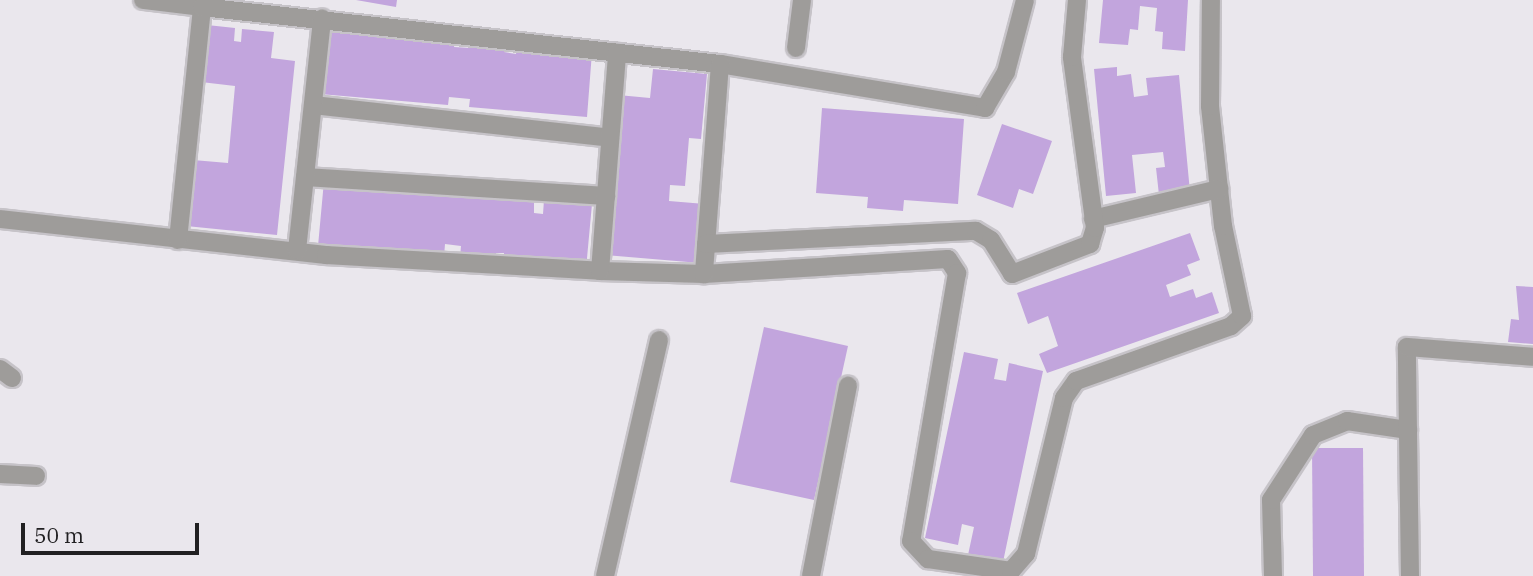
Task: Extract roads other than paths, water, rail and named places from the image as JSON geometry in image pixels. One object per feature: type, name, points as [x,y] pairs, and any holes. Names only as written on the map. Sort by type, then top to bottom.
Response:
[{"type":"street","points":[[143,0],[720,64],[985,108],[1006,72],[1025,0]]},
{"type":"street","points":[[796,48],[802,0]]},
{"type":"street","points":[[706,244],[976,231],[991,240],[1012,274],[1090,244],[1093,219],[1072,57],[1077,0]]},
{"type":"street","points":[[0,219],[178,240],[600,271],[704,274],[948,259],[957,273],[911,541],[928,559],[1011,570],[1026,554],[1069,389],[1076,381],[1231,326],[1242,316],[1219,189],[1210,106],[1211,0]]},
{"type":"street","points":[[178,240],[202,7]]},
{"type":"street","points":[[297,250],[322,18]]},
{"type":"street","points":[[600,271],[617,53]]},
{"type":"street","points":[[704,274],[720,64]]},
{"type":"street","points":[[313,105],[610,138]]},
{"type":"street","points":[[305,177],[606,196]]},
{"type":"street","points":[[1093,219],[1219,189]]},
{"type":"street","points":[[605,576],[659,340]]},
{"type":"street","points":[[1410,576],[1407,347],[1533,357]]},
{"type":"street","points":[[811,576],[848,386]]},
{"type":"street","points":[[1273,576],[1271,500],[1276,484],[1313,435],[1347,421],[1408,430]]},
{"type":"street","points":[[0,474],[36,476]]}]
